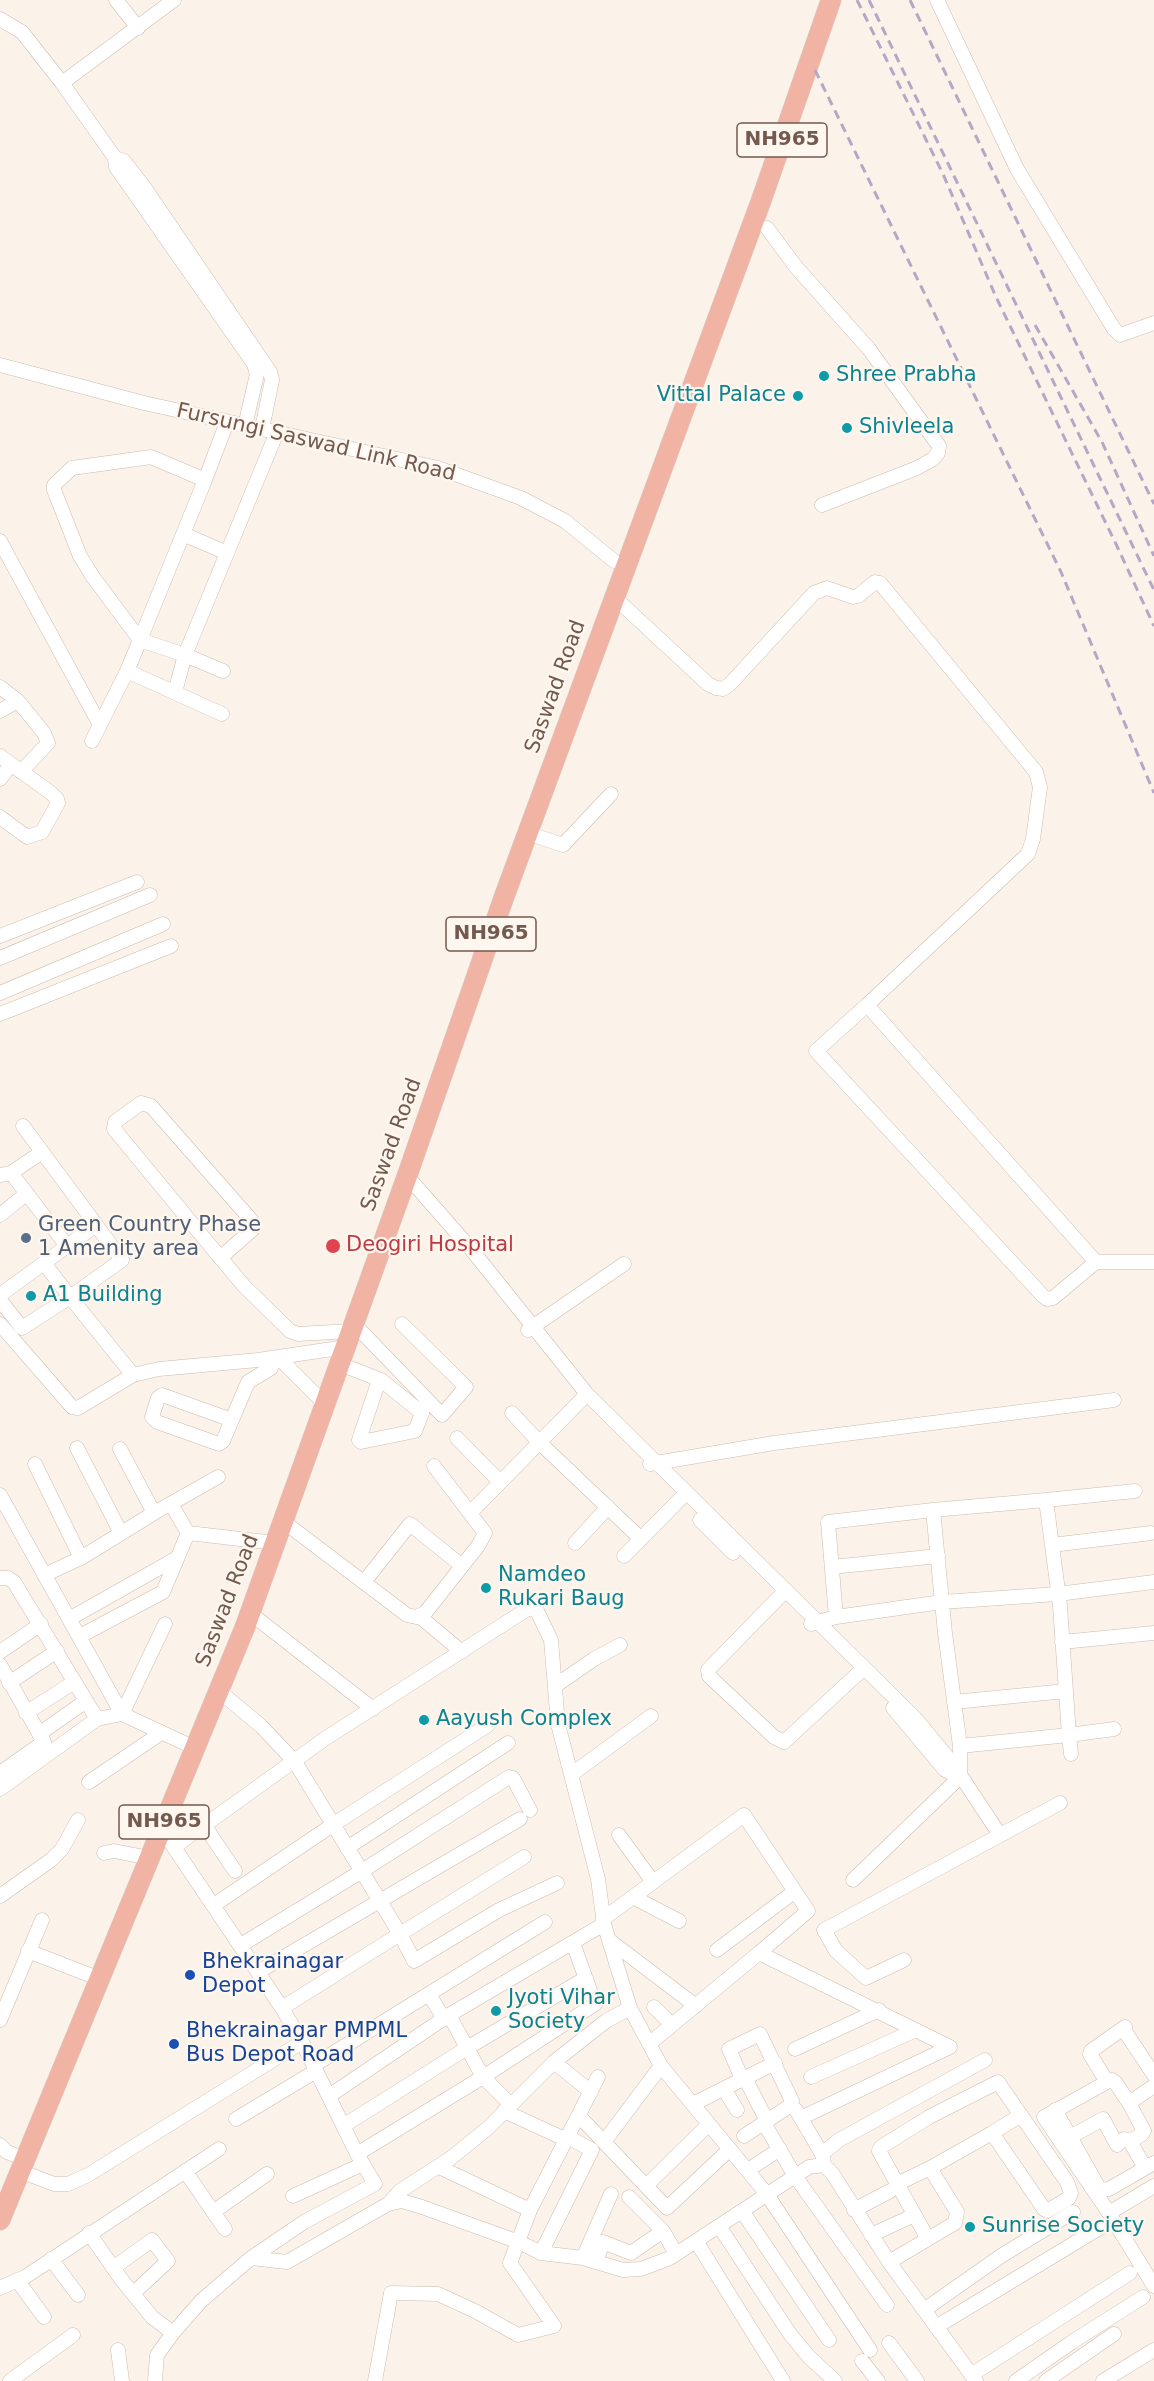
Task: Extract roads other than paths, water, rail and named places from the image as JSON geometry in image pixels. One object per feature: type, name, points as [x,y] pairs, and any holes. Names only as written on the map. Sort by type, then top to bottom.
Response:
[{"type":"highway","name":"Saswad Road","points":[[0,2220],[250,1613],[527,833],[732,279],[831,0]]},
{"type":"street","points":[[116,0],[138,28]]},
{"type":"street","points":[[62,84],[174,0]]},
{"type":"street","points":[[937,0],[1017,169],[1085,277],[1114,329],[1120,335],[1154,323]]},
{"type":"street","points":[[0,19],[22,32],[62,84],[115,158],[116,168],[206,292],[254,364],[257,374],[245,426]]},
{"type":"street","points":[[115,158],[124,160],[144,187],[270,372],[272,380],[262,429]]},
{"type":"street","points":[[767,228],[796,267],[869,349],[939,446],[938,453],[933,459],[917,468],[822,505]]},
{"type":"street","name":"Fursungi Saswad Link Road","points":[[0,365],[144,403],[438,468],[510,494],[565,521],[614,561]]},
{"type":"street","points":[[92,741],[140,640],[227,422]]},
{"type":"street","points":[[175,692],[185,655],[277,432]]},
{"type":"street","points":[[205,480],[151,457],[72,468],[54,485],[54,490],[80,556],[140,640],[223,671]]},
{"type":"street","points":[[183,534],[227,553]]},
{"type":"street","points":[[0,541],[100,725]]},
{"type":"street","points":[[614,597],[708,684],[723,689],[819,589],[827,588],[853,597],[858,596],[874,582],[880,583],[1036,772],[1040,787],[1033,839],[1028,854],[816,1051],[1047,1299],[1053,1298],[1096,1262],[1154,1262]]},
{"type":"street","points":[[127,670],[222,714]]},
{"type":"street","points":[[0,687],[18,701],[44,733],[48,742],[14,765],[0,779]]},
{"type":"street","points":[[0,711],[18,701]]},
{"type":"street","points":[[0,747],[14,765],[57,799],[58,803],[42,832],[27,837],[0,817]]},
{"type":"street","points":[[527,833],[563,845],[611,794]]},
{"type":"street","points":[[0,936],[136,882]]},
{"type":"street","points":[[0,958],[150,895]]},
{"type":"street","points":[[0,993],[163,924]]},
{"type":"street","points":[[0,1014],[171,946]]},
{"type":"street","points":[[867,1005],[1096,1262]]},
{"type":"street","points":[[220,1258],[252,1230],[253,1222],[152,1106],[141,1103],[115,1122],[114,1129],[220,1258],[244,1286],[290,1331],[347,1342],[441,1415],[466,1387],[402,1324]]},
{"type":"street","points":[[0,1300],[22,1328],[122,1260],[23,1126]]},
{"type":"street","points":[[42,1152],[6,1174],[26,1194],[67,1246]]},
{"type":"street","points":[[406,1179],[584,1397],[782,1594],[862,1670],[945,1770],[960,1777],[1000,1835]]},
{"type":"street","points":[[0,1215],[26,1194]]},
{"type":"street","points":[[0,1295],[96,1225]]},
{"type":"street","points":[[44,1263],[132,1375]]},
{"type":"street","points":[[530,1329],[624,1264]]},
{"type":"street","points":[[0,1324],[72,1407],[82,1406],[132,1375],[159,1369],[276,1358],[347,1342]]},
{"type":"street","points":[[347,1342],[379,1380],[422,1414],[415,1431],[361,1442],[359,1440],[379,1380]]},
{"type":"street","points":[[276,1358],[325,1404]]},
{"type":"street","points":[[232,1420],[162,1395],[158,1398],[152,1417],[157,1422],[217,1444],[223,1441],[232,1420],[248,1382],[271,1368],[276,1358]]},
{"type":"street","points":[[472,1511],[584,1397]]},
{"type":"street","points":[[651,1464],[774,1443],[1114,1400]]},
{"type":"street","points":[[512,1413],[641,1539]]},
{"type":"street","points":[[457,1438],[500,1482]]},
{"type":"street","points":[[77,1448],[121,1533]]},
{"type":"street","points":[[120,1449],[154,1513]]},
{"type":"street","points":[[35,1464],[81,1558]]},
{"type":"street","points":[[284,1522],[407,1615],[419,1616],[425,1613],[486,1533],[434,1466]]},
{"type":"street","points":[[44,1575],[81,1558],[218,1477]]},
{"type":"street","points":[[836,1617],[828,1522],[1135,1491]]},
{"type":"street","points":[[0,1495],[122,1714]]},
{"type":"street","points":[[624,1556],[683,1496]]},
{"type":"street","points":[[1046,1500],[1058,1594],[1071,1754]]},
{"type":"street","points":[[171,1504],[188,1533]]},
{"type":"street","points":[[575,1543],[608,1507]]},
{"type":"street","points":[[853,1880],[960,1777],[960,1746],[933,1510]]},
{"type":"street","points":[[364,1582],[410,1524],[462,1566]]},
{"type":"street","points":[[188,1533],[275,1543]]},
{"type":"street","points":[[80,1636],[158,1596],[166,1586],[188,1533]]},
{"type":"street","points":[[1052,1545],[1151,1533]]},
{"type":"street","points":[[832,1567],[938,1556]]},
{"type":"street","points":[[69,1618],[177,1558]]},
{"type":"street","points":[[0,1578],[8,1578],[14,1582],[97,1719]]},
{"type":"street","points":[[814,1624],[836,1617],[942,1602],[1058,1594],[1154,1582]]},
{"type":"street","points":[[782,1594],[708,1670],[709,1676],[774,1737],[784,1742],[862,1670]]},
{"type":"street","points":[[174,1847],[326,1738],[529,1608],[534,1608],[551,1640],[558,1724],[598,1879],[604,1922],[630,2008],[661,2066],[766,2193],[866,2355],[878,2381]]},
{"type":"street","points":[[250,1613],[373,1709]]},
{"type":"street","points":[[419,1616],[462,1653]]},
{"type":"street","points":[[0,1652],[41,1624]]},
{"type":"street","points":[[122,1714],[165,1624]]},
{"type":"street","points":[[1062,1642],[1154,1633]]},
{"type":"street","points":[[555,1686],[594,1659],[620,1645]]},
{"type":"street","points":[[9,1683],[57,1651]]},
{"type":"street","points":[[0,1665],[45,1742],[0,1773]]},
{"type":"street","points":[[26,1713],[74,1682]]},
{"type":"street","points":[[219,1691],[261,1726],[295,1762],[381,1901],[414,1961],[499,1910],[556,1883]]},
{"type":"street","points":[[954,1702],[1066,1691]]},
{"type":"street","points":[[39,1734],[86,1701]]},
{"type":"street","points":[[0,1789],[97,1719],[122,1714],[195,1748]]},
{"type":"street","points":[[572,1774],[651,1716]]},
{"type":"street","points":[[214,1905],[334,1824],[488,1725]]},
{"type":"street","points":[[960,1746],[1114,1729]]},
{"type":"street","points":[[88,1782],[161,1732]]},
{"type":"street","points":[[347,1848],[508,1743]]},
{"type":"street","points":[[240,1945],[362,1871],[508,1777],[513,1778],[525,1814],[258,1972]]},
{"type":"street","points":[[904,1959],[867,1978],[836,1951],[824,1930],[1060,1803]]},
{"type":"street","points":[[329,2096],[446,2017],[573,1943],[744,1815],[808,1911],[649,2044]]},
{"type":"street","points":[[0,1896],[51,1860],[62,1849],[78,1820]]},
{"type":"street","points":[[204,1825],[235,1870]]},
{"type":"street","points":[[155,2381],[157,2355],[172,2333],[201,2301],[251,2258],[304,2222],[375,2184],[282,2008],[162,1828]]},
{"type":"street","points":[[619,1835],[653,1882]]},
{"type":"street","points":[[105,1852],[114,1851],[150,1858]]},
{"type":"street","points":[[282,2008],[524,1857]]},
{"type":"street","points":[[717,1950],[795,1891]]},
{"type":"street","points":[[633,1897],[679,1921]]},
{"type":"street","points":[[0,2020],[42,1920]]},
{"type":"street","points":[[236,2119],[545,1922]]},
{"type":"street","points":[[609,1940],[696,2006]]},
{"type":"street","points":[[293,2196],[360,2159],[595,2004],[573,1943]]},
{"type":"street","points":[[28,1950],[100,1979]]},
{"type":"street","points":[[759,1953],[879,2010],[950,2047],[801,2111],[823,2159],[854,2210],[974,2378],[1130,2273]]},
{"type":"street","points":[[343,2126],[467,2048],[586,1978]]},
{"type":"street","points":[[429,1994],[467,2048],[483,2078],[507,2108],[592,2150],[541,2253]]},
{"type":"street","points":[[654,2007],[672,2025]]},
{"type":"street","points":[[251,2258],[287,2262],[388,2204],[416,2179],[439,2167],[488,2128],[554,2062],[606,2021],[630,2008]]},
{"type":"street","points":[[795,2049],[879,2010]]},
{"type":"street","points":[[1107,2082],[1090,2055],[1091,2051],[1125,2026],[1126,2033],[1154,2075]]},
{"type":"street","points":[[811,2077],[916,2030]]},
{"type":"street","points":[[744,2136],[765,2122],[792,2104],[760,2034],[729,2050],[765,2122],[795,2176],[887,2305]]},
{"type":"street","points":[[0,2145],[23,2165],[54,2184],[68,2184],[88,2175],[302,2042]]},
{"type":"street","points":[[388,2204],[402,2201],[519,2242],[541,2253],[589,2260],[624,2270],[641,2269],[676,2254],[766,2193],[823,2159],[838,2140],[985,2060]]},
{"type":"street","points":[[554,2062],[591,2092]]},
{"type":"street","points":[[693,2104],[775,2063]]},
{"type":"street","points":[[604,2142],[661,2066]]},
{"type":"street","points":[[375,2381],[391,2293],[438,2294],[518,2335],[554,2326],[510,2263],[530,2210],[598,2077]]},
{"type":"street","points":[[1130,2141],[1144,2131],[1129,2103],[1112,2080],[1044,2117],[1153,2266]]},
{"type":"street","points":[[928,2239],[894,2187],[879,2151],[881,2147],[929,2117],[998,2082],[1022,2115],[1071,2193],[1069,2198],[1047,2211],[1044,2209],[992,2133]]},
{"type":"street","points":[[1129,2103],[1154,2086]]},
{"type":"street","points":[[724,2089],[737,2110]]},
{"type":"street","points":[[1055,2110],[1070,2137],[1100,2190],[1103,2191],[1150,2166],[1130,2141],[1124,2139],[1117,2145],[1103,2119],[1070,2137]]},
{"type":"street","points":[[854,2210],[1022,2115]]},
{"type":"street","points":[[579,2116],[667,2208],[730,2149]]},
{"type":"street","points":[[646,2186],[709,2124]]},
{"type":"street","points":[[0,2288],[51,2259],[219,2149]]},
{"type":"street","points":[[754,2166],[780,2149]]},
{"type":"street","points":[[439,2167],[530,2210]]},
{"type":"street","points":[[889,2262],[955,2223],[957,2219],[957,2212],[930,2168]]},
{"type":"street","points":[[185,2171],[225,2229]]},
{"type":"street","points":[[213,2212],[267,2174]]},
{"type":"street","points":[[1112,2211],[1153,2188]]},
{"type":"street","points":[[589,2260],[611,2194]]},
{"type":"street","points":[[629,2197],[663,2231],[676,2254]]},
{"type":"street","points":[[742,2211],[835,2381]]},
{"type":"street","points":[[1112,2211],[1154,2286]]},
{"type":"street","points":[[924,2310],[1001,2256],[1073,2212]]},
{"type":"street","points":[[871,2235],[908,2218]]},
{"type":"street","points":[[719,2226],[771,2306],[818,2348]]},
{"type":"street","points":[[936,2327],[1101,2228]]},
{"type":"street","points":[[589,2260],[603,2242],[631,2253],[663,2231]]},
{"type":"street","points":[[89,2233],[113,2268],[152,2317],[172,2333]]},
{"type":"street","points":[[113,2268],[152,2240],[168,2261],[138,2289]]},
{"type":"street","points":[[696,2241],[783,2381]]},
{"type":"street","points":[[51,2259],[78,2295]]},
{"type":"street","points":[[17,2280],[44,2317]]},
{"type":"street","points":[[1016,2381],[1143,2297]]},
{"type":"street","points":[[1046,2381],[1114,2334]]},
{"type":"street","points":[[10,2381],[73,2335]]},
{"type":"street","points":[[890,2343],[917,2381]]},
{"type":"street","points":[[118,2350],[122,2381]]},
{"type":"street","points":[[1103,2381],[1154,2350]]},
{"type":"railway","points":[[857,0],[943,174],[996,297],[1154,626]]},
{"type":"railway","points":[[869,0],[1154,590]]},
{"type":"railway","points":[[910,0],[1154,504]]},
{"type":"railway","points":[[815,70],[1061,572],[1154,793]]},
{"type":"railway","points":[[1035,325],[1102,442],[1154,556]]},
{"type":"place","name":"Shree Prabha","points":[[824,376]]},
{"type":"place","name":"Vittal Palace","points":[[798,396]]},
{"type":"place","name":"Shivleela","points":[[847,428]]},
{"type":"place","name":"Green Country Phase 1 Amenity area","points":[[26,1238]]},
{"type":"place","name":"Deogiri Hospital","points":[[333,1246]]},
{"type":"place","name":"A1 Building","points":[[31,1296]]},
{"type":"place","name":"Namdeo Rukari Baug","points":[[486,1588]]},
{"type":"place","name":"Aayush Complex","points":[[424,1720]]},
{"type":"place","name":"Bhekrainagar Depot","points":[[190,1975]]},
{"type":"place","name":"Jyoti Vihar Society","points":[[496,2011]]},
{"type":"place","name":"Bhekrainagar PMPML Bus Depot Road","points":[[174,2044]]},
{"type":"place","name":"Sunrise Society","points":[[970,2227]]}]
